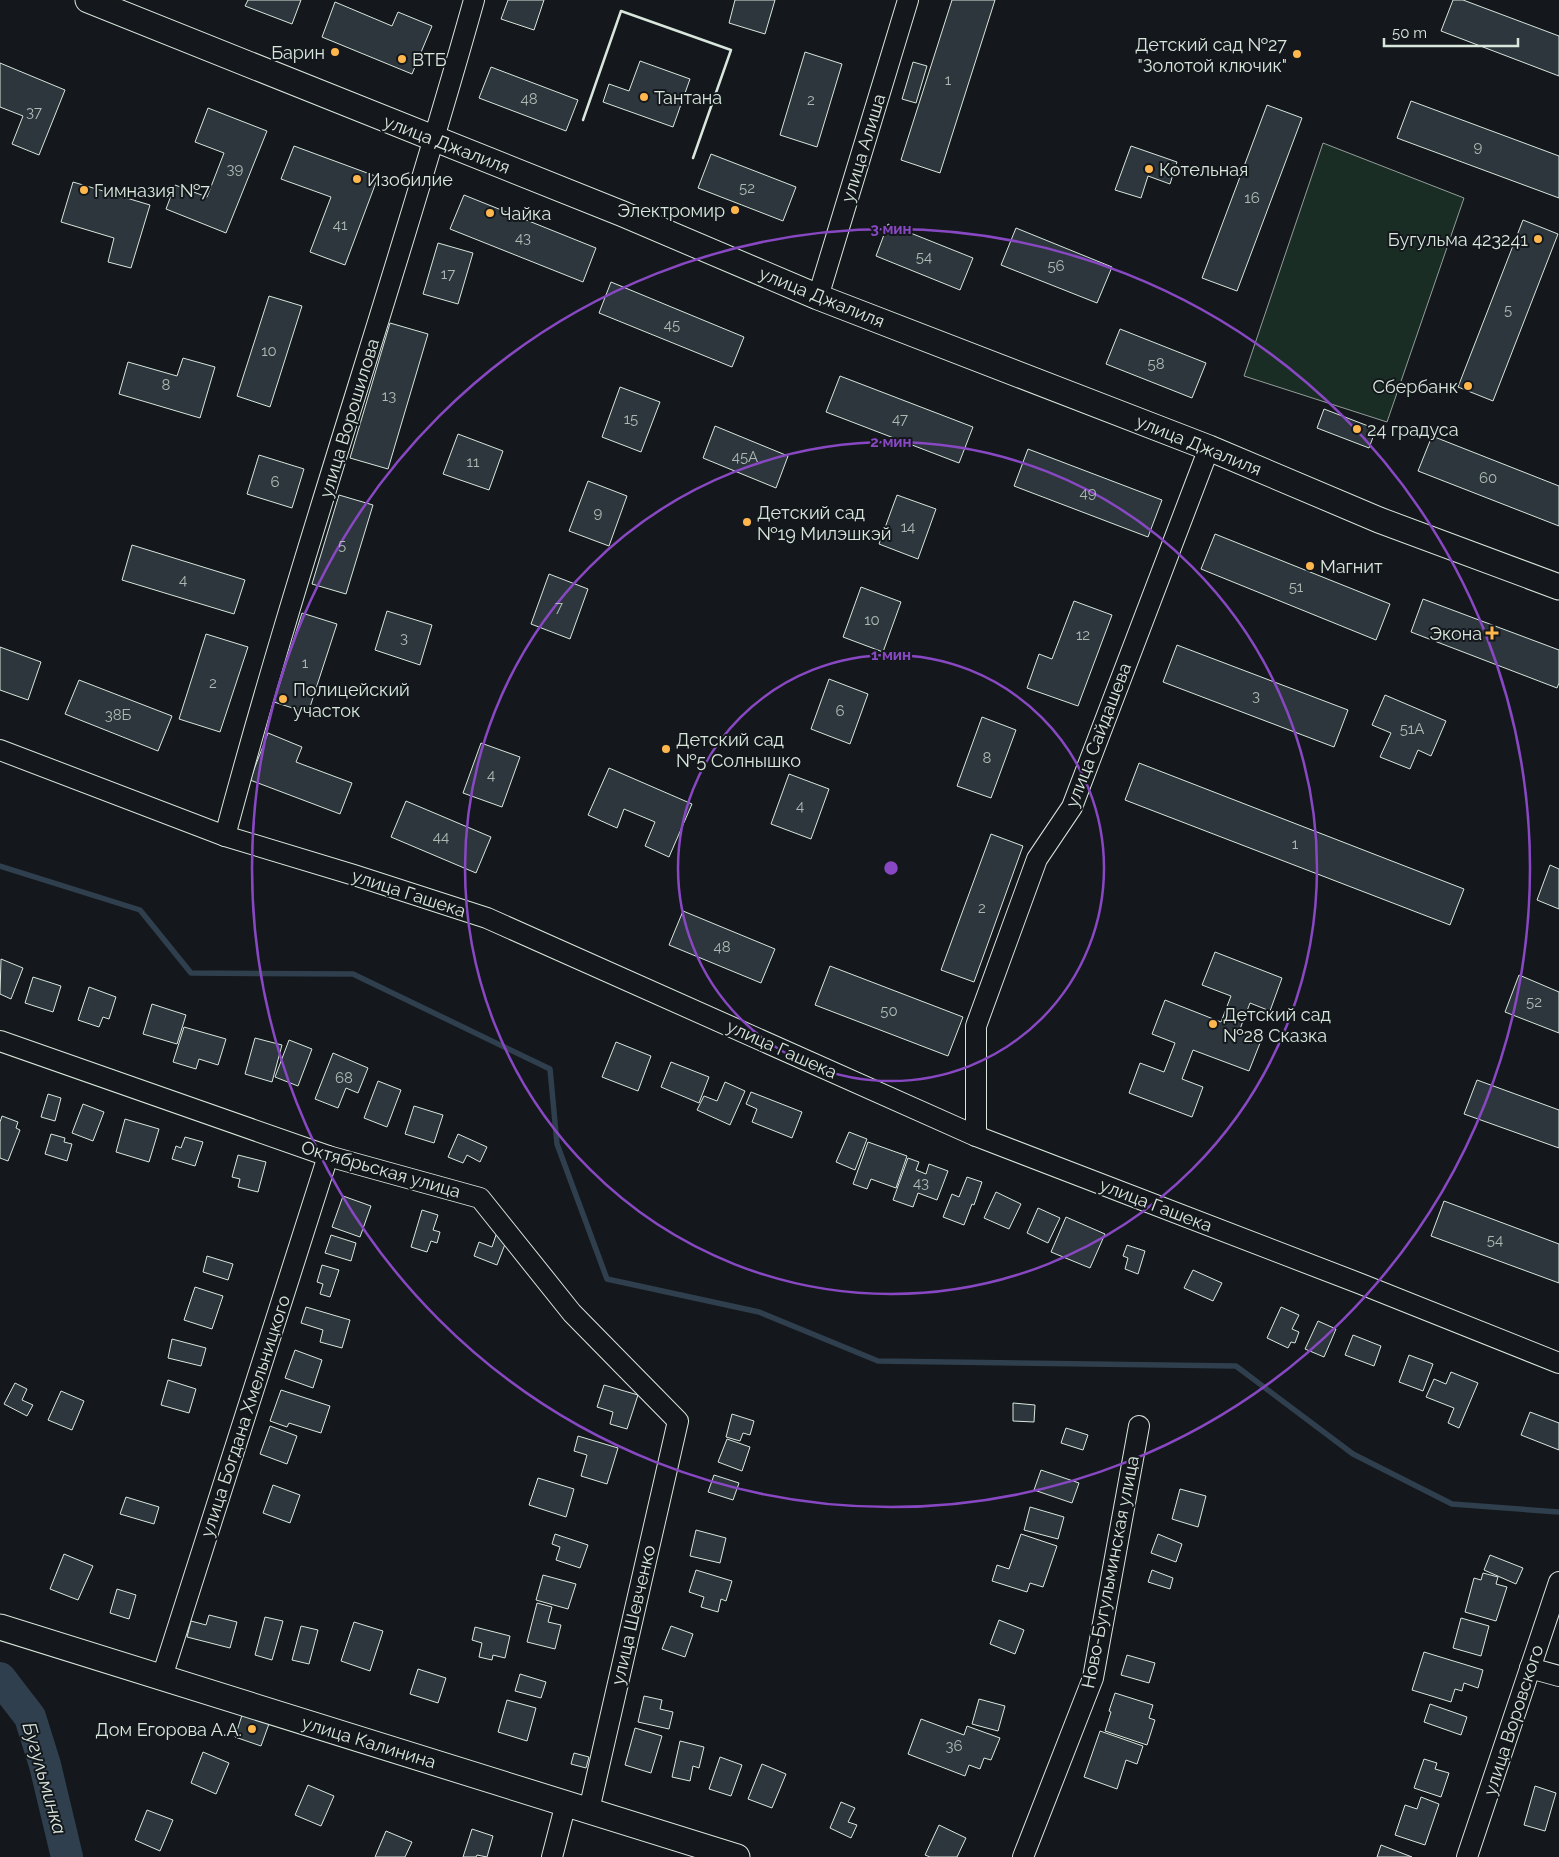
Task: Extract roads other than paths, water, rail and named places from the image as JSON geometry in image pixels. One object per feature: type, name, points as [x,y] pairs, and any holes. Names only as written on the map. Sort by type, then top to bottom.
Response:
[{"type":"main road","name":"улица Джалиля","points":[[88,0],[623,214],[818,297],[1209,448],[1379,520],[1559,587]]},
{"type":"main road","name":"улица Калинина","points":[[0,1627],[737,1857]]},
{"type":"street","name":"улица Ворошилова","points":[[225,836],[279,640],[435,139],[474,0]]},
{"type":"street","name":"улица Алиша","points":[[818,297],[908,0]]},
{"type":"street","name":"улица Сайдашева","points":[[976,1136],[976,1026],[1037,859],[1072,807],[1209,448]]},
{"type":"street","name":"улица Гашека","points":[[0,750],[225,836],[487,918],[976,1136],[1361,1284],[1559,1364]]},
{"type":"street","name":"Октябрьская улица","points":[[0,1041],[328,1156],[480,1198],[572,1313],[678,1421]]},
{"type":"street","name":"улица Богдана Хмельницкого","points":[[162,1677],[328,1156]]},
{"type":"street","name":"улица Шевченко","points":[[552,1857],[578,1806],[678,1421]]},
{"type":"street","name":"Ново-Бугульминская улица","points":[[1023,1857],[1093,1678],[1139,1426]]},
{"type":"street","name":"улица Воровского","points":[[1467,1857],[1559,1582]]},
{"type":"street","points":[[1530,1668],[1559,1676]]},
{"type":"waterway","points":[[0,866],[140,910],[191,973],[353,974],[550,1069],[557,1144],[607,1279],[759,1312],[878,1361],[1236,1366],[1353,1454],[1452,1504],[1559,1512]]},
{"type":"waterway","name":"Бугульминка","points":[[0,1678],[30,1717],[45,1765],[67,1857]]},
{"type":"place","name":"Барин","points":[[335,52]]},
{"type":"place","name":"Детский сад №27 \"Золотой ключик\"","points":[[1297,54]]},
{"type":"place","name":"ВТБ","points":[[402,59]]},
{"type":"place","name":"Тантана","points":[[644,97]]},
{"type":"place","name":"Котельная","points":[[1149,169]]},
{"type":"place","name":"Изобилие","points":[[357,179]]},
{"type":"place","name":"Гимназия №7","points":[[84,190]]},
{"type":"place","name":"Электромир","points":[[735,210]]},
{"type":"place","name":"Чайка","points":[[490,213]]},
{"type":"place","name":"Бугульма 423241","points":[[1538,239]]},
{"type":"place","name":"Сбербанк","points":[[1468,386]]},
{"type":"place","name":"24 градуса","points":[[1357,429]]},
{"type":"place","name":"Детский сад №19 Милэшкэй","points":[[747,522]]},
{"type":"place","name":"Магнит","points":[[1310,566]]},
{"type":"place","name":"Экона","points":[[1492,633]]},
{"type":"place","name":"Полицейский участок","points":[[283,699]]},
{"type":"place","name":"Детский сад №5 Солнышко","points":[[666,749]]},
{"type":"place","name":"Детский сад №28 Сказка","points":[[1213,1024]]},
{"type":"place","name":"Дом Егорова А.А.","points":[[252,1729]]}]
